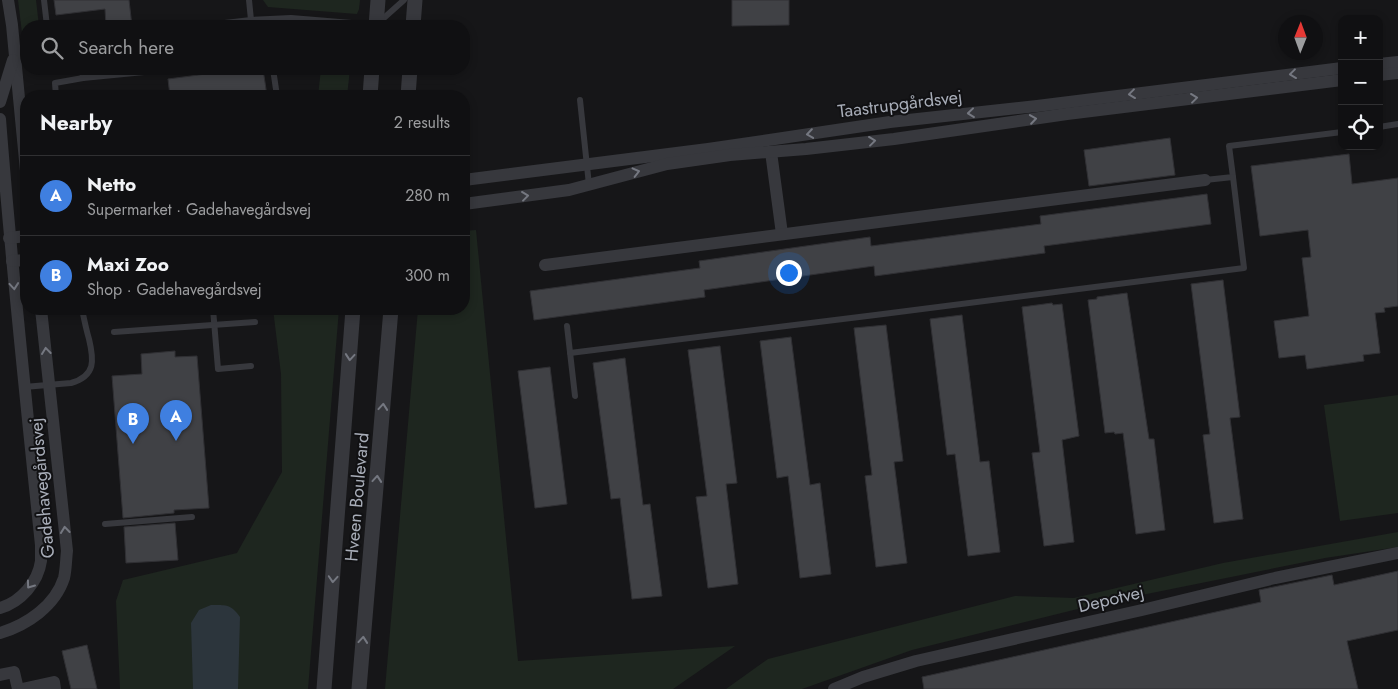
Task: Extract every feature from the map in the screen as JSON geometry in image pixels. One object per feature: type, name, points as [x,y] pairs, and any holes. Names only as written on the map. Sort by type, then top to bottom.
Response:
[{"type":"street","points":[[0,102],[20,54],[8,0]]},
{"type":"street","points":[[376,20],[378,0]]},
{"type":"street","points":[[413,20],[415,0]]},
{"type":"street","points":[[1383,64],[1398,62]]},
{"type":"street","name":"Taastrupgårdsvej","points":[[470,179],[689,152],[890,122],[1037,106],[1338,68]]},
{"type":"street","points":[[1383,75],[1398,73]]},
{"type":"street","points":[[21,75],[22,90]]},
{"type":"street","points":[[370,90],[372,75]]},
{"type":"street","points":[[408,90],[410,75]]},
{"type":"street","name":"Taastrupgårdsvej","points":[[470,203],[569,190],[667,164],[730,155],[894,139],[1066,114],[1338,80]]},
{"type":"street","name":"Gadehavegårdsvej","points":[[0,119],[9,238],[41,545],[40,562],[36,576],[29,588],[18,599],[0,608]]},
{"type":"street","points":[[771,152],[782,234]]},
{"type":"street","points":[[545,265],[1205,180]]},
{"type":"street","points":[[9,238],[20,237]]},
{"type":"street","points":[[12,261],[20,260]]},
{"type":"street","name":"Gadehavegårdsvej","points":[[0,633],[11,630],[37,615],[54,596],[64,578],[67,551],[42,315]]},
{"type":"street","name":"Hveen Boulevard","points":[[324,689],[353,315]]},
{"type":"street","name":"Hveen Boulevard","points":[[359,689],[390,315]]},
{"type":"street","name":"Depotvej","points":[[834,689],[863,677],[916,661],[1275,578],[1398,553]]},
{"type":"street","points":[[0,675],[14,672],[20,689],[54,682],[55,689]]},
{"type":"lane","points":[[44,0],[46,20]]},
{"type":"lane","points":[[249,0],[251,20],[291,18],[312,20]]},
{"type":"lane","points":[[382,20],[404,0]]},
{"type":"lane","points":[[56,90],[55,83],[114,75]]},
{"type":"lane","points":[[274,75],[276,90]]},
{"type":"lane","points":[[580,100],[588,185]]},
{"type":"lane","points":[[1383,126],[1398,124]]},
{"type":"lane","points":[[570,353],[1244,268],[1229,146],[1338,132]]},
{"type":"lane","points":[[1205,180],[1233,177]]},
{"type":"lane","points":[[24,387],[79,381],[90,371],[93,356],[83,315]]},
{"type":"lane","points":[[213,315],[218,369],[251,366]]},
{"type":"lane","points":[[114,332],[255,322]]},
{"type":"lane","points":[[567,326],[575,396]]},
{"type":"lane","points":[[105,524],[192,517]]},
{"type":"shaded area","points":[[18,0],[36,0],[38,20],[20,20]]},
{"type":"shaded area","points":[[263,0],[360,0],[357,14],[268,7]]},
{"type":"shaded area","points":[[320,75],[349,75],[348,90],[319,90]]},
{"type":"shaded area","points":[[470,230],[476,230],[518,661],[735,646],[673,689],[385,689],[417,315],[470,315]]},
{"type":"shaded area","points":[[274,315],[339,315],[308,689],[120,689],[116,601],[123,580],[237,553],[282,472],[281,374]]},
{"type":"shaded area","points":[[1398,395],[1398,513],[1340,521],[1324,405]]},
{"type":"shaded area","points":[[1398,532],[1398,547],[1325,558],[1102,603],[912,650],[802,689],[726,689],[768,659],[1015,596],[1074,598],[1223,563]]},
{"type":"shaded area","points":[[211,605],[228,606],[240,617],[238,689],[193,689],[191,623],[199,610]]},
{"type":"building","points":[[54,0],[129,0],[131,20],[106,20],[105,9],[56,15]]},
{"type":"building","points":[[732,0],[789,0],[789,25],[732,26]]},
{"type":"building","points":[[198,75],[264,75],[266,90],[169,90],[168,79]]},
{"type":"building","points":[[1170,138],[1175,175],[1089,186],[1084,150]]},
{"type":"building","points":[[1349,154],[1352,184],[1398,178],[1398,306],[1384,308],[1385,312],[1375,313],[1380,353],[1363,355],[1364,361],[1307,369],[1305,355],[1279,358],[1274,321],[1309,316],[1302,258],[1311,257],[1308,230],[1260,236],[1251,166]]},
{"type":"building","points":[[1207,194],[1211,224],[1044,246],[1045,253],[875,276],[874,266],[704,290],[705,297],[534,320],[530,291],[700,268],[699,261],[870,237],[871,246],[1041,224],[1040,216]]},
{"type":"building","points":[[1223,280],[1240,417],[1230,418],[1243,519],[1214,523],[1203,435],[1210,434],[1191,284]]},
{"type":"building","points":[[1127,293],[1149,439],[1154,439],[1165,530],[1136,534],[1123,433],[1105,433],[1088,300]]},
{"type":"building","points":[[1052,303],[1053,305],[1062,304],[1079,436],[1062,440],[1074,542],[1044,546],[1032,453],[1040,452],[1022,307]]},
{"type":"building","points":[[962,315],[980,462],[989,461],[1000,552],[968,556],[955,454],[947,455],[930,319]]},
{"type":"building","points":[[886,325],[903,461],[894,462],[907,563],[876,567],[865,476],[872,475],[854,328]]},
{"type":"building","points":[[791,337],[810,485],[820,483],[831,574],[800,578],[788,476],[777,478],[760,341]]},
{"type":"building","points":[[720,346],[737,483],[726,484],[738,584],[708,588],[696,497],[707,496],[688,350]]},
{"type":"building","points":[[175,351],[175,357],[197,356],[209,508],[174,510],[174,513],[123,518],[112,376],[142,374],[141,354]]},
{"type":"building","points":[[625,358],[643,505],[650,504],[662,596],[632,599],[620,498],[611,499],[593,363]]},
{"type":"building","points":[[550,367],[567,504],[535,508],[518,371]]},
{"type":"building","points":[[175,523],[178,560],[126,563],[124,527]]},
{"type":"building","points":[[1398,571],[1398,630],[1347,641],[1358,689],[924,689],[922,677],[1261,602],[1259,590],[1332,575],[1334,585]]},
{"type":"building","points":[[87,645],[97,689],[71,689],[62,651]]},
{"type":"place","name":"Netto","points":[[176,441]]},
{"type":"place","name":"Maxi Zoo","points":[[133,444]]}]
